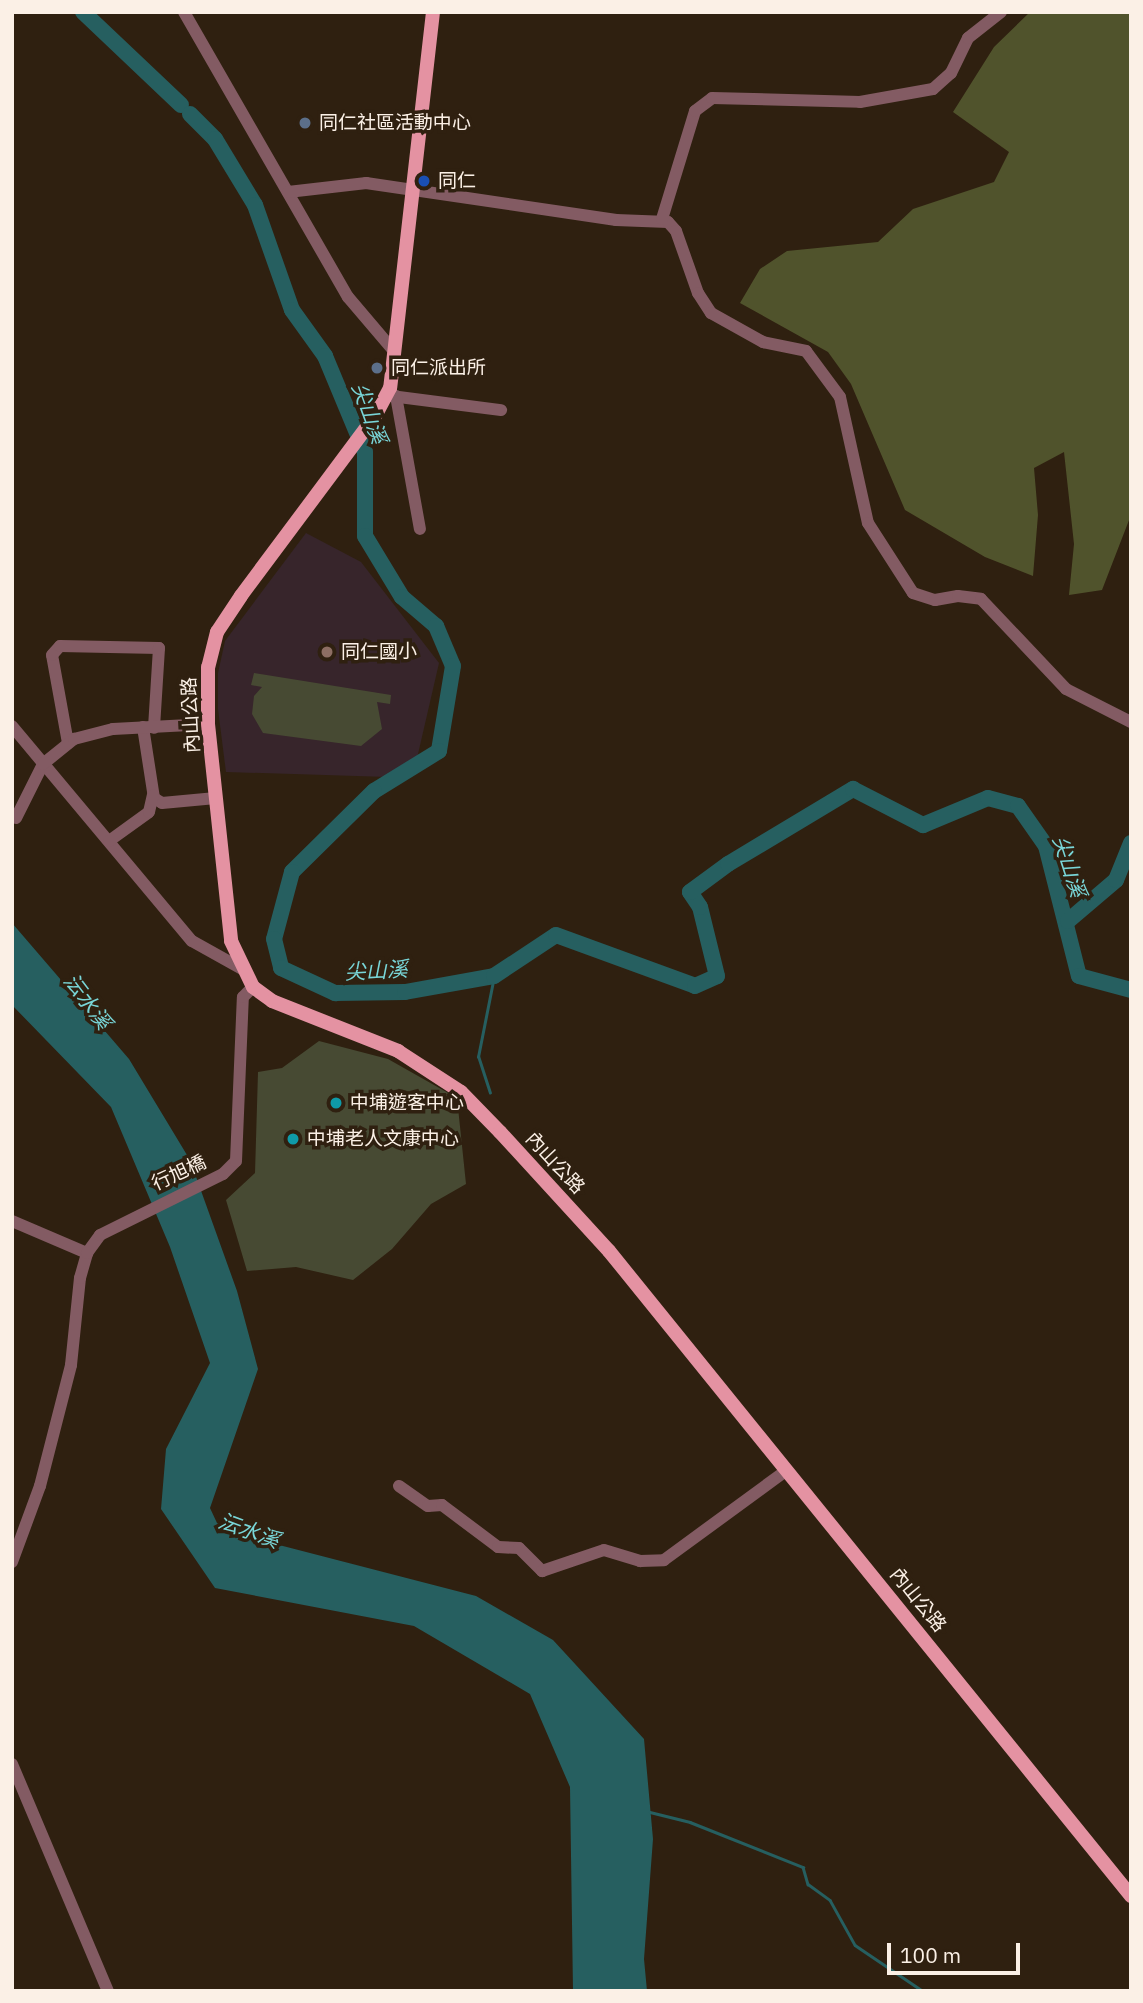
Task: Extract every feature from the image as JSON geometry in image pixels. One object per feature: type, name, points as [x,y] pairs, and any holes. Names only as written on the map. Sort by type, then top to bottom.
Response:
[{"type":"main road","points":[[391,396],[411,191],[433,12]]},
{"type":"main road","name":"內山公路","points":[[391,396],[217,632],[208,667],[208,724],[231,941],[244,970],[253,987],[272,1001],[398,1051],[461,1092],[610,1251],[1131,1896]]},
{"type":"street","points":[[184,12],[348,297],[394,351]]},
{"type":"street","points":[[662,219],[695,111],[712,98],[860,102],[933,89],[951,73],[968,38],[1001,12]]},
{"type":"street","points":[[288,192],[366,183],[556,208],[616,220],[662,219],[676,231],[698,293],[711,313],[763,342],[806,351],[822,370],[840,397],[868,523],[913,593],[935,600],[958,596],[981,600],[1066,689],[1131,722]]},
{"type":"street","points":[[420,529],[391,396],[501,410]]},
{"type":"street","points":[[68,743],[52,655],[60,646],[159,648],[149,727],[153,795],[149,812],[109,841]]},
{"type":"street","points":[[16,818],[43,764],[68,743],[90,733],[208,724]]},
{"type":"street","points":[[12,726],[192,942],[244,970]]},
{"type":"street","points":[[153,795],[162,803],[216,798]]},
{"type":"street","name":"行旭橋","points":[[87,1253],[100,1235],[152,1206],[223,1174],[236,1161],[239,1150],[243,998],[253,987]]},
{"type":"street","points":[[12,1221],[87,1253],[80,1278],[71,1365],[40,1486],[12,1562]]},
{"type":"street","points":[[399,1486],[428,1506],[442,1505],[498,1547],[519,1548],[541,1571],[604,1550],[640,1561],[664,1560],[788,1470]]},
{"type":"street","points":[[12,1763],[108,1991]]},
{"type":"shaded area","name":"同仁國小","points":[[306,533],[361,562],[439,663],[415,767],[388,777],[226,772],[218,709],[218,673],[225,641]]},
{"type":"green space","points":[[1030,12],[1131,12],[1131,515],[1102,590],[1069,595],[1074,544],[1064,452],[1034,468],[1038,515],[1033,576],[985,557],[905,510],[851,384],[828,352],[740,303],[760,269],[787,251],[878,242],[913,209],[994,182],[1009,152],[953,112],[994,47]]},
{"type":"green space","points":[[254,673],[391,695],[390,704],[377,702],[382,729],[361,746],[263,733],[252,714],[254,696],[262,687],[251,685]]},
{"type":"green space","points":[[319,1041],[388,1059],[457,1098],[466,1184],[431,1204],[392,1249],[353,1280],[296,1267],[247,1271],[226,1200],[255,1173],[258,1072],[282,1068]]},
{"type":"water","points":[[12,923],[129,1059],[190,1160],[237,1291],[258,1369],[210,1508],[217,1523],[240,1535],[476,1596],[553,1640],[644,1739],[653,1839],[644,1959],[647,1991],[573,1991],[570,1787],[530,1694],[414,1626],[215,1588],[161,1509],[166,1449],[210,1363],[170,1247],[111,1107],[12,1005]]},
{"type":"waterway","name":"尖山溪","points":[[83,12],[181,105]]},
{"type":"waterway","name":"尖山溪","points":[[190,114],[215,139],[255,205],[292,310],[325,356],[365,452],[365,536],[402,597],[436,626],[453,666],[439,751],[374,791],[292,872],[274,939],[281,968],[335,993],[405,992],[494,976],[556,935],[695,986],[717,976],[700,907],[690,892],[728,864],[853,789],[923,825],[988,798],[1018,806],[1046,846],[1079,976],[1131,990]]},
{"type":"waterway","points":[[1068,921],[1116,880],[1131,843]]},
{"type":"waterway","points":[[490,1093],[478,1057],[494,976]]},
{"type":"waterway","points":[[650,1812],[690,1822],[803,1867],[808,1884],[830,1900],[855,1945],[923,1991]]},
{"type":"place","name":"同仁社區活動中心","points":[[305,123]]},
{"type":"place","name":"同仁","points":[[424,181]]},
{"type":"place","name":"同仁派出所","points":[[377,368]]},
{"type":"place","name":"同仁國小","points":[[327,652]]},
{"type":"place","name":"中埔遊客中心","points":[[336,1103]]},
{"type":"place","name":"中埔老人文康中心","points":[[293,1139]]},
{"type":"water label","name":"沄水溪","points":[[88,1001]]},
{"type":"water label","name":"沄水溪","points":[[249,1530]]}]
